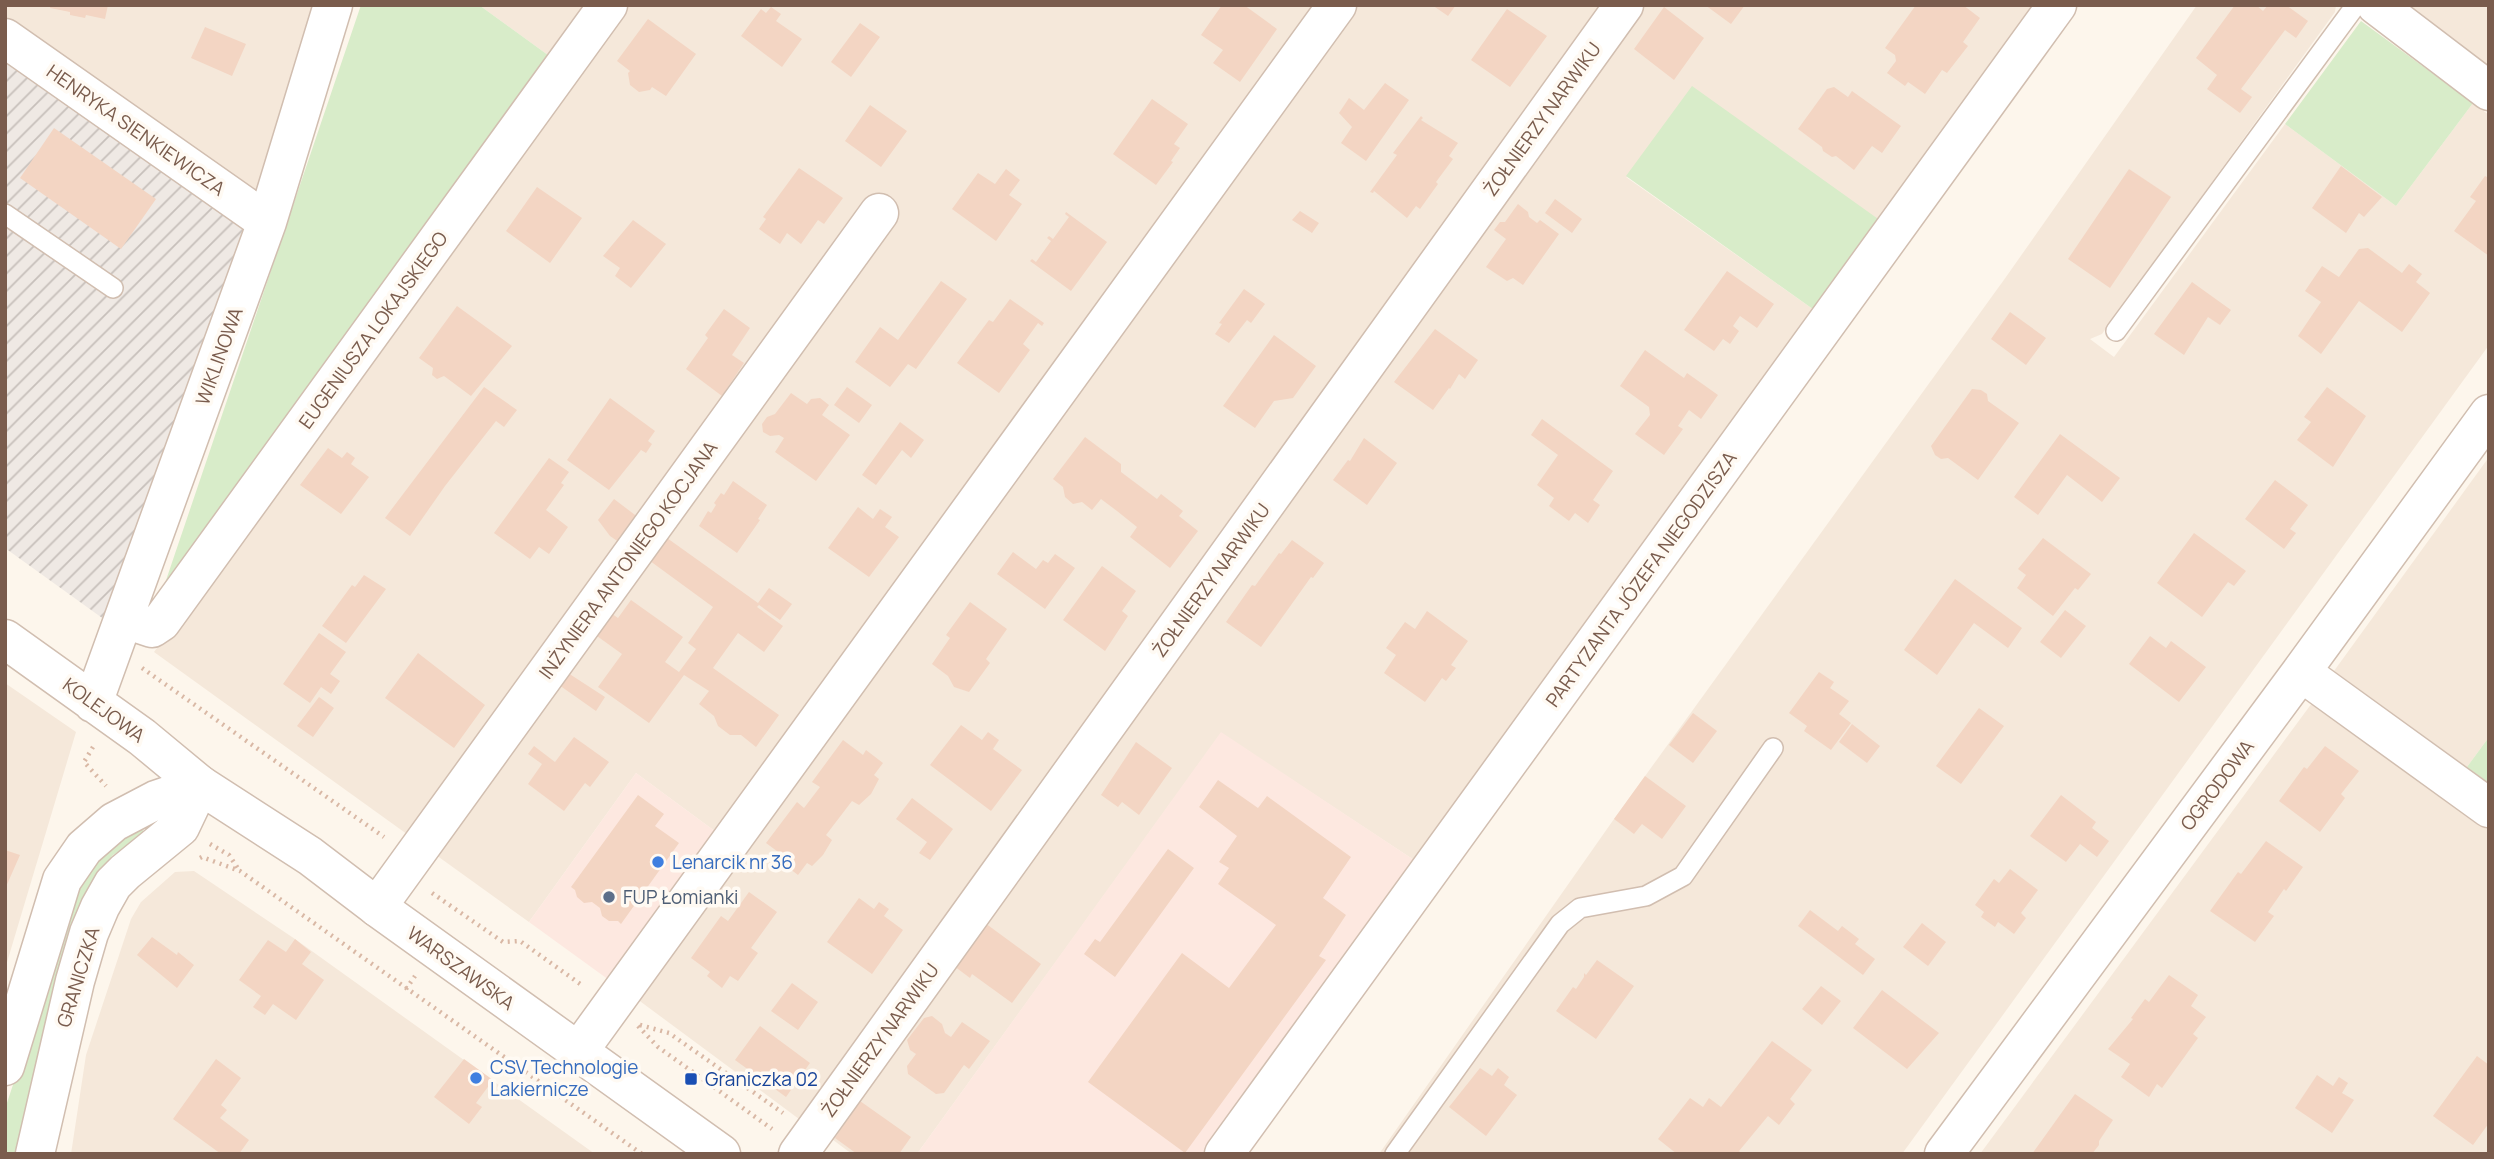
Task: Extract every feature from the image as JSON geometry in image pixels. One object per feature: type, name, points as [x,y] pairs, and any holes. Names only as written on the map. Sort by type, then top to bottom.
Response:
[{"type":"street","name":"WIKLINOWA","points":[[102,710],[120,634],[267,222],[333,5]]},
{"type":"street","name":"EUGENIUSZA LOKAJSKIEGO","points":[[120,634],[152,628],[161,622],[608,5]]},
{"type":"street","points":[[578,1052],[623,1015],[1337,5]]},
{"type":"street","name":"ŻOŁNIERZY NARWIKU","points":[[804,1146],[1624,5]]},
{"type":"street","name":"PARTYZANTA JÓZEFA NIEGODZISZA","points":[[1224,1154],[2057,5]]},
{"type":"street","points":[[2376,5],[2489,91]]},
{"type":"street","name":"HENRYKA SIENKIEWICZA","points":[[5,38],[267,222]]},
{"type":"street","name":"INŻYNIERA ANTONIEGO KOCJANA","points":[[377,907],[879,213]]},
{"type":"street","name":"OGRODOWA","points":[[1944,1154],[2489,414]]},
{"type":"street","name":"KOLEJOWA","points":[[8,646],[142,737],[200,785]]},
{"type":"street","points":[[2301,672],[2489,808]]},
{"type":"street","points":[[5,1066],[62,880],[84,848],[114,822],[156,800],[200,785]]},
{"type":"street","name":"WARSZAWSKA","points":[[200,785],[310,856],[721,1154]]},
{"type":"street","name":"GRANICZKA","points":[[35,1154],[75,981],[100,907],[113,884],[180,827],[200,785]]},
{"type":"lane","points":[[2116,331],[2356,5]]},
{"type":"lane","points":[[5,214],[113,288]]},
{"type":"lane","points":[[1395,1154],[1560,924],[1580,908],[1646,896],[1683,876],[1773,748]]},
{"type":"path","points":[[120,634],[392,842]]},
{"type":"path","points":[[102,710],[84,762],[108,789]]},
{"type":"path","points":[[192,862],[202,857],[240,871],[642,1154]]},
{"type":"path","points":[[426,888],[503,942],[520,942],[623,1015],[703,1082],[804,1146]]},
{"type":"path","points":[[623,1015],[669,1033],[804,1146]]},
{"type":"shaded area","points":[[5,5],[318,5],[256,201],[5,25]]},
{"type":"shaded area","points":[[479,5],[591,5],[552,58]]},
{"type":"shaded area","points":[[621,5],[1315,5],[716,832],[636,773],[529,922],[154,652]]},
{"type":"shaded area","points":[[1352,5],[1602,5],[799,1119],[633,996]]},
{"type":"shaded area","points":[[1639,5],[2038,5],[1881,221],[1626,177],[1817,312],[1417,862],[1221,733],[917,1154],[852,1154],[825,1134]]},
{"type":"shaded area","points":[[2197,5],[2336,5],[2335,12],[2102,334],[2090,339],[2114,357],[2285,124],[2396,206],[2473,103],[2489,115],[2489,345],[1902,1154],[1379,1154],[1614,819],[2006,277]]},
{"type":"shaded area","points":[[2409,5],[2489,5],[2489,67]]},
{"type":"shaded area","points":[[5,58],[249,227],[105,620],[5,548]]},
{"type":"shaded area","points":[[2489,457],[2489,737],[2467,767],[2334,671]]},
{"type":"shaded area","points":[[5,683],[76,732],[5,969]]},
{"type":"shaded area","points":[[2312,703],[2489,831],[2489,1154],[1980,1154]]},
{"type":"shaded area","points":[[1221,732],[1417,862],[1202,1154],[917,1154]]},
{"type":"shaded area","points":[[636,773],[716,832],[609,980],[529,922]]},
{"type":"shaded area","points":[[194,871],[295,939],[595,1154],[71,1154],[86,1055],[131,919],[141,902],[175,872]]},
{"type":"green space","points":[[361,5],[479,5],[552,58],[161,595]]},
{"type":"green space","points":[[2361,21],[2473,103],[2396,206],[2285,124]]},
{"type":"green space","points":[[1692,86],[1881,221],[1817,312],[1626,176]]},
{"type":"green space","points":[[2489,737],[2489,783],[2467,767]]},
{"type":"green space","points":[[142,827],[144,835],[113,855],[93,879],[76,915],[48,1011],[19,1154],[5,1154],[5,1109],[78,887],[106,853]]},
{"type":"building","points":[[51,5],[108,5],[105,19],[70,15],[70,12],[50,8]]},
{"type":"building","points":[[1222,5],[1244,5],[1277,29],[1240,82],[1213,63],[1223,50],[1201,35]]},
{"type":"building","points":[[1432,5],[1456,5],[1448,16]]},
{"type":"building","points":[[1705,5],[1745,5],[1731,24]]},
{"type":"building","points":[[1916,5],[1963,5],[1980,18],[1963,42],[1968,46],[1947,73],[1942,70],[1925,94],[1908,82],[1905,86],[1887,73],[1896,61],[1895,55],[1885,48]]},
{"type":"building","points":[[2235,5],[2256,5],[2263,11],[2268,5],[2286,5],[2308,21],[2296,38],[2285,30],[2241,89],[2252,97],[2240,113],[2207,89],[2217,75],[2196,58]]},
{"type":"building","points":[[771,7],[781,14],[776,21],[802,39],[782,67],[741,36],[761,9],[766,13]]},
{"type":"building","points":[[1664,7],[1704,38],[1674,80],[1634,49]]},
{"type":"building","points":[[1507,9],[1547,36],[1510,87],[1471,60]]},
{"type":"building","points":[[648,19],[696,54],[666,96],[652,87],[639,92],[630,85],[630,71],[617,61]]},
{"type":"building","points":[[860,23],[880,37],[851,77],[831,62]]},
{"type":"building","points":[[205,27],[246,44],[232,76],[191,58]]},
{"type":"building","points":[[1385,83],[1409,100],[1366,161],[1341,143],[1352,127],[1339,113],[1349,98],[1364,110]]},
{"type":"building","points":[[1834,87],[1848,97],[1852,91],[1901,126],[1882,153],[1872,146],[1854,170],[1836,156],[1832,157],[1823,151],[1822,147],[1798,129],[1827,89]]},
{"type":"building","points":[[1152,99],[1188,124],[1174,144],[1180,148],[1171,161],[1173,162],[1156,185],[1113,154]]},
{"type":"building","points":[[870,105],[907,131],[881,167],[845,141]]},
{"type":"building","points":[[1421,116],[1421,120],[1458,143],[1449,156],[1453,159],[1436,182],[1438,184],[1420,209],[1416,206],[1407,218],[1374,191],[1370,192],[1397,155],[1393,153]]},
{"type":"building","points":[[54,128],[156,199],[121,249],[20,178]]},
{"type":"building","points":[[2341,166],[2382,197],[2364,217],[2359,213],[2346,233],[2312,208]]},
{"type":"building","points":[[799,168],[843,198],[824,224],[818,220],[801,244],[787,233],[780,244],[759,229],[766,219],[763,217]]},
{"type":"building","points":[[1006,169],[1020,180],[1009,195],[1022,204],[996,241],[952,209],[978,173],[995,184]]},
{"type":"building","points":[[2129,169],[2171,197],[2110,288],[2068,259]]},
{"type":"building","points":[[2485,176],[2489,178],[2489,256],[2454,231],[2476,201],[2470,197]]},
{"type":"building","points":[[537,187],[582,218],[550,263],[506,231]]},
{"type":"building","points":[[1555,199],[1582,219],[1572,233],[1545,213]]},
{"type":"building","points":[[1518,204],[1537,223],[1540,220],[1559,234],[1523,285],[1513,278],[1507,281],[1486,267],[1506,239],[1494,230],[1500,222],[1505,222]]},
{"type":"building","points":[[1300,211],[1319,223],[1312,233],[1292,220]]},
{"type":"building","points":[[1066,212],[1107,242],[1071,291],[1030,261],[1032,259],[1036,262],[1051,241],[1047,238],[1049,236],[1053,239],[1069,217]]},
{"type":"building","points":[[633,220],[666,244],[631,288],[615,276],[620,268],[603,256]]},
{"type":"building","points":[[2368,248],[2402,273],[2409,264],[2422,274],[2416,282],[2430,293],[2402,332],[2359,301],[2321,354],[2298,336],[2321,302],[2305,291],[2322,266],[2339,277],[2359,249]]},
{"type":"building","points":[[1727,271],[1774,304],[1757,328],[1740,316],[1733,326],[1739,331],[1730,344],[1723,339],[1714,351],[1684,330]]},
{"type":"building","points":[[941,281],[967,299],[916,369],[908,364],[890,387],[855,362],[880,327],[898,340]]},
{"type":"building","points":[[2192,282],[2231,310],[2220,325],[2208,317],[2184,355],[2154,334]]},
{"type":"building","points":[[1244,289],[1265,304],[1251,323],[1247,320],[1229,343],[1215,334],[1222,324],[1219,323]]},
{"type":"building","points":[[1010,299],[1044,323],[1042,326],[1038,323],[1023,344],[1030,350],[999,393],[957,363],[989,320],[993,322]]},
{"type":"building","points":[[457,306],[512,346],[471,396],[444,376],[437,379],[432,375],[433,368],[419,358]]},
{"type":"building","points":[[724,309],[750,328],[732,355],[744,363],[722,396],[686,369],[708,338],[705,335]]},
{"type":"building","points":[[2010,312],[2046,338],[2026,365],[1991,339]]},
{"type":"building","points":[[1435,329],[1478,360],[1465,379],[1459,374],[1433,410],[1394,382]]},
{"type":"building","points":[[1274,335],[1316,366],[1293,398],[1274,401],[1255,428],[1223,406]]},
{"type":"building","points":[[1645,350],[1684,378],[1687,373],[1718,395],[1701,419],[1689,410],[1678,426],[1683,429],[1664,455],[1635,434],[1650,415],[1649,407],[1620,386]]},
{"type":"building","points":[[484,387],[517,410],[504,427],[496,421],[410,536],[385,518]]},
{"type":"building","points":[[847,387],[872,405],[859,423],[834,405]]},
{"type":"building","points":[[2327,387],[2366,416],[2333,467],[2297,440],[2311,422],[2304,417]]},
{"type":"building","points":[[1972,389],[1987,394],[1988,401],[2019,423],[1978,480],[1948,458],[1941,459],[1935,455],[1931,446]]},
{"type":"building","points":[[791,393],[807,404],[811,399],[820,398],[829,405],[822,415],[850,435],[816,481],[775,452],[784,438],[763,432],[762,424],[767,417],[775,414]]},
{"type":"building","points":[[610,398],[655,431],[648,441],[652,444],[646,453],[641,450],[609,490],[567,460]]},
{"type":"building","points":[[1542,419],[1613,471],[1593,500],[1600,505],[1588,523],[1575,513],[1569,521],[1549,506],[1554,498],[1537,485],[1558,455],[1531,435]]},
{"type":"building","points":[[900,422],[924,440],[911,458],[902,450],[876,485],[862,475]]},
{"type":"building","points":[[2060,434],[2120,478],[2102,502],[2067,475],[2038,515],[2014,497]]},
{"type":"building","points":[[1085,437],[1121,464],[1121,472],[1157,499],[1161,494],[1183,511],[1179,516],[1198,531],[1170,568],[1130,537],[1137,527],[1117,511],[1101,499],[1092,510],[1082,502],[1073,504],[1065,497],[1063,487],[1053,479]]},
{"type":"building","points":[[1364,438],[1397,463],[1367,505],[1333,480],[1348,460],[1350,461]]},
{"type":"building","points":[[328,448],[342,458],[347,452],[355,458],[351,464],[369,477],[341,514],[300,485]]},
{"type":"building","points":[[549,458],[569,472],[561,483],[564,485],[546,510],[568,527],[549,554],[539,547],[530,559],[494,533]]},
{"type":"building","points":[[2275,480],[2308,505],[2290,529],[2296,533],[2284,549],[2245,519]]},
{"type":"building","points":[[733,481],[767,505],[737,553],[699,526],[708,511],[711,513],[721,493],[724,495]]},
{"type":"building","points":[[614,499],[643,521],[626,547],[610,536],[598,520]]},
{"type":"building","points":[[858,507],[873,519],[880,509],[892,517],[885,527],[899,537],[869,577],[828,548]]},
{"type":"building","points":[[660,533],[758,603],[769,588],[792,604],[780,620],[759,605],[757,607],[783,626],[764,652],[738,633],[713,668],[779,715],[756,747],[741,735],[730,735],[718,726],[714,716],[699,704],[709,691],[684,675],[649,723],[598,687],[622,654],[590,631],[605,609],[618,618],[631,600],[683,637],[665,662],[679,672],[696,649],[688,643],[713,607],[646,558]]},
{"type":"building","points":[[2194,533],[2246,571],[2234,586],[2228,582],[2202,617],[2157,583]]},
{"type":"building","points":[[2043,538],[2091,574],[2078,590],[2075,588],[2053,616],[2017,588],[2026,575],[2018,569]]},
{"type":"building","points":[[1292,540],[1324,563],[1261,647],[1226,622],[1252,585],[1255,586]]},
{"type":"building","points":[[1013,552],[1036,569],[1043,560],[1048,563],[1055,554],[1075,568],[1045,609],[997,574]]},
{"type":"building","points":[[1102,566],[1136,591],[1122,611],[1128,616],[1105,651],[1063,620]]},
{"type":"building","points":[[364,575],[386,589],[346,643],[322,626],[352,585],[355,587]]},
{"type":"building","points":[[1955,579],[2022,628],[2008,648],[1974,623],[1937,675],[1904,650]]},
{"type":"building","points":[[970,602],[1007,629],[986,659],[990,663],[969,692],[954,687],[948,676],[932,664],[950,638],[946,635]]},
{"type":"building","points":[[2065,610],[2086,626],[2061,658],[2040,642]]},
{"type":"building","points":[[1427,611],[1468,641],[1451,665],[1456,668],[1446,681],[1442,678],[1425,702],[1384,673],[1396,655],[1386,648],[1405,622],[1415,629]]},
{"type":"building","points":[[319,633],[346,652],[330,674],[340,681],[331,694],[321,687],[310,703],[283,684]]},
{"type":"building","points":[[2150,636],[2166,648],[2171,641],[2206,667],[2179,702],[2129,664]]},
{"type":"building","points":[[418,653],[485,705],[454,748],[385,698]]},
{"type":"building","points":[[1819,672],[1834,682],[1830,688],[1849,701],[1839,714],[1851,723],[1831,750],[1804,731],[1807,726],[1789,713]]},
{"type":"building","points":[[568,673],[605,697],[596,711],[559,685]]},
{"type":"building","points":[[319,697],[334,708],[313,737],[297,726]]},
{"type":"building","points":[[1979,708],[2004,726],[1961,784],[1936,766]]},
{"type":"building","points":[[1693,713],[1717,731],[1693,763],[1669,745]]},
{"type":"building","points":[[1852,724],[1880,746],[1867,763],[1839,742]]},
{"type":"building","points":[[961,725],[982,740],[988,732],[999,740],[993,749],[1022,770],[991,811],[930,765]]},
{"type":"building","points":[[574,737],[609,762],[590,787],[585,783],[564,811],[528,784],[542,764],[528,754],[534,746],[555,762]]},
{"type":"building","points":[[843,740],[863,755],[866,750],[883,763],[874,775],[879,779],[871,794],[859,805],[852,801],[826,835],[832,840],[823,855],[812,866],[807,863],[798,875],[781,862],[785,857],[766,843],[797,802],[804,808],[820,787],[812,782]]},
{"type":"building","points":[[1136,742],[1172,768],[1139,815],[1122,802],[1118,807],[1101,795]]},
{"type":"building","points":[[2325,746],[2359,771],[2341,794],[2345,798],[2320,832],[2279,801],[2304,767],[2307,769]]},
{"type":"building","points":[[1645,776],[1686,806],[1662,839],[1642,824],[1634,834],[1614,819]]},
{"type":"building","points":[[1218,780],[1258,808],[1267,796],[1351,857],[1323,898],[1346,915],[1319,956],[1326,960],[1185,1153],[1088,1082],[1182,953],[1229,988],[1276,925],[1218,884],[1229,868],[1219,862],[1237,836],[1199,807]]},
{"type":"building","points":[[638,795],[664,814],[655,826],[679,843],[621,924],[602,916],[600,908],[592,902],[584,903],[571,887]]},
{"type":"building","points":[[2061,795],[2096,822],[2092,828],[2109,841],[2097,857],[2080,844],[2066,862],[2030,836]]},
{"type":"building","points":[[912,798],[953,829],[930,860],[919,853],[927,842],[896,819]]},
{"type":"building","points":[[2266,841],[2303,867],[2268,912],[2274,916],[2255,942],[2210,911],[2238,872],[2241,874]]},
{"type":"building","points":[[1168,849],[1194,868],[1115,977],[1084,954],[1095,939],[1100,942]]},
{"type":"building","points":[[5,850],[20,855],[5,889]]},
{"type":"building","points":[[2010,869],[2038,890],[2021,913],[2026,918],[2014,934],[1998,922],[1995,927],[1981,917],[1984,912],[1975,905],[1994,879],[1999,883]]},
{"type":"building","points":[[749,892],[777,912],[751,948],[758,953],[738,981],[730,976],[722,988],[707,976],[710,972],[691,958],[721,916],[728,921]]},
{"type":"building","points":[[859,898],[874,909],[879,902],[889,909],[884,916],[903,930],[872,974],[827,942]]},
{"type":"building","points":[[1810,910],[1838,931],[1842,926],[1859,939],[1855,944],[1875,959],[1863,975],[1798,926]]},
{"type":"building","points":[[985,923],[1041,964],[1012,1003],[972,974],[970,978],[954,966]]},
{"type":"building","points":[[1922,923],[1946,942],[1928,966],[1903,947]]},
{"type":"building","points":[[152,937],[194,965],[177,988],[137,955]]},
{"type":"building","points":[[295,939],[311,952],[302,964],[324,980],[296,1020],[273,1004],[265,1015],[253,1007],[261,996],[239,980],[268,940],[286,952]]},
{"type":"building","points":[[1597,960],[1634,986],[1596,1039],[1556,1011]]},
{"type":"building","points":[[2169,975],[2198,995],[2191,1006],[2206,1017],[2193,1034],[2198,1038],[2162,1088],[2157,1084],[2149,1097],[2121,1077],[2130,1064],[2108,1049],[2133,1019],[2131,1018],[2145,999],[2149,1002]]},
{"type":"building","points":[[792,983],[818,1002],[798,1030],[771,1011]]},
{"type":"building","points":[[1821,986],[1841,1001],[1822,1025],[1802,1009]]},
{"type":"building","points":[[1882,990],[1939,1033],[1907,1069],[1853,1028]]},
{"type":"building","points":[[932,1016],[951,1037],[962,1022],[990,1041],[969,1069],[964,1065],[944,1093],[936,1094],[908,1074],[907,1066],[916,1054],[910,1050],[907,1040],[924,1018]]},
{"type":"building","points":[[760,1026],[810,1063],[786,1097],[735,1060]]},
{"type":"building","points":[[1772,1041],[1812,1070],[1790,1099],[1795,1104],[1779,1125],[1768,1116],[1739,1151],[1742,1154],[1677,1154],[1658,1139],[1690,1098],[1703,1107],[1709,1098],[1721,1107]]},
{"type":"building","points":[[2477,1056],[2489,1065],[2489,1123],[2473,1145],[2433,1116]]},
{"type":"building","points":[[216,1059],[241,1078],[221,1105],[227,1110],[220,1118],[249,1140],[239,1154],[221,1154],[173,1119]]},
{"type":"building","points":[[464,1059],[493,1080],[476,1103],[482,1107],[469,1124],[434,1097]]},
{"type":"building","points":[[1480,1068],[1492,1076],[1498,1068],[1509,1077],[1504,1085],[1517,1095],[1486,1136],[1449,1107]]},
{"type":"building","points":[[2317,1075],[2333,1086],[2339,1077],[2348,1083],[2342,1093],[2354,1100],[2332,1133],[2295,1108]]},
{"type":"building","points":[[2075,1094],[2113,1120],[2099,1145],[2092,1154],[2032,1154]]},
{"type":"building","points":[[860,1101],[911,1137],[899,1154],[857,1154],[835,1138]]},
{"type":"place","name":"Lenarcik nr 36","points":[[658,862]]},
{"type":"place","name":"FUP Łomianki","points":[[609,897]]},
{"type":"place","name":"CSV Technologie Lakiernicze","points":[[476,1078]]},
{"type":"place","name":"Graniczka 02","points":[[691,1079]]}]
